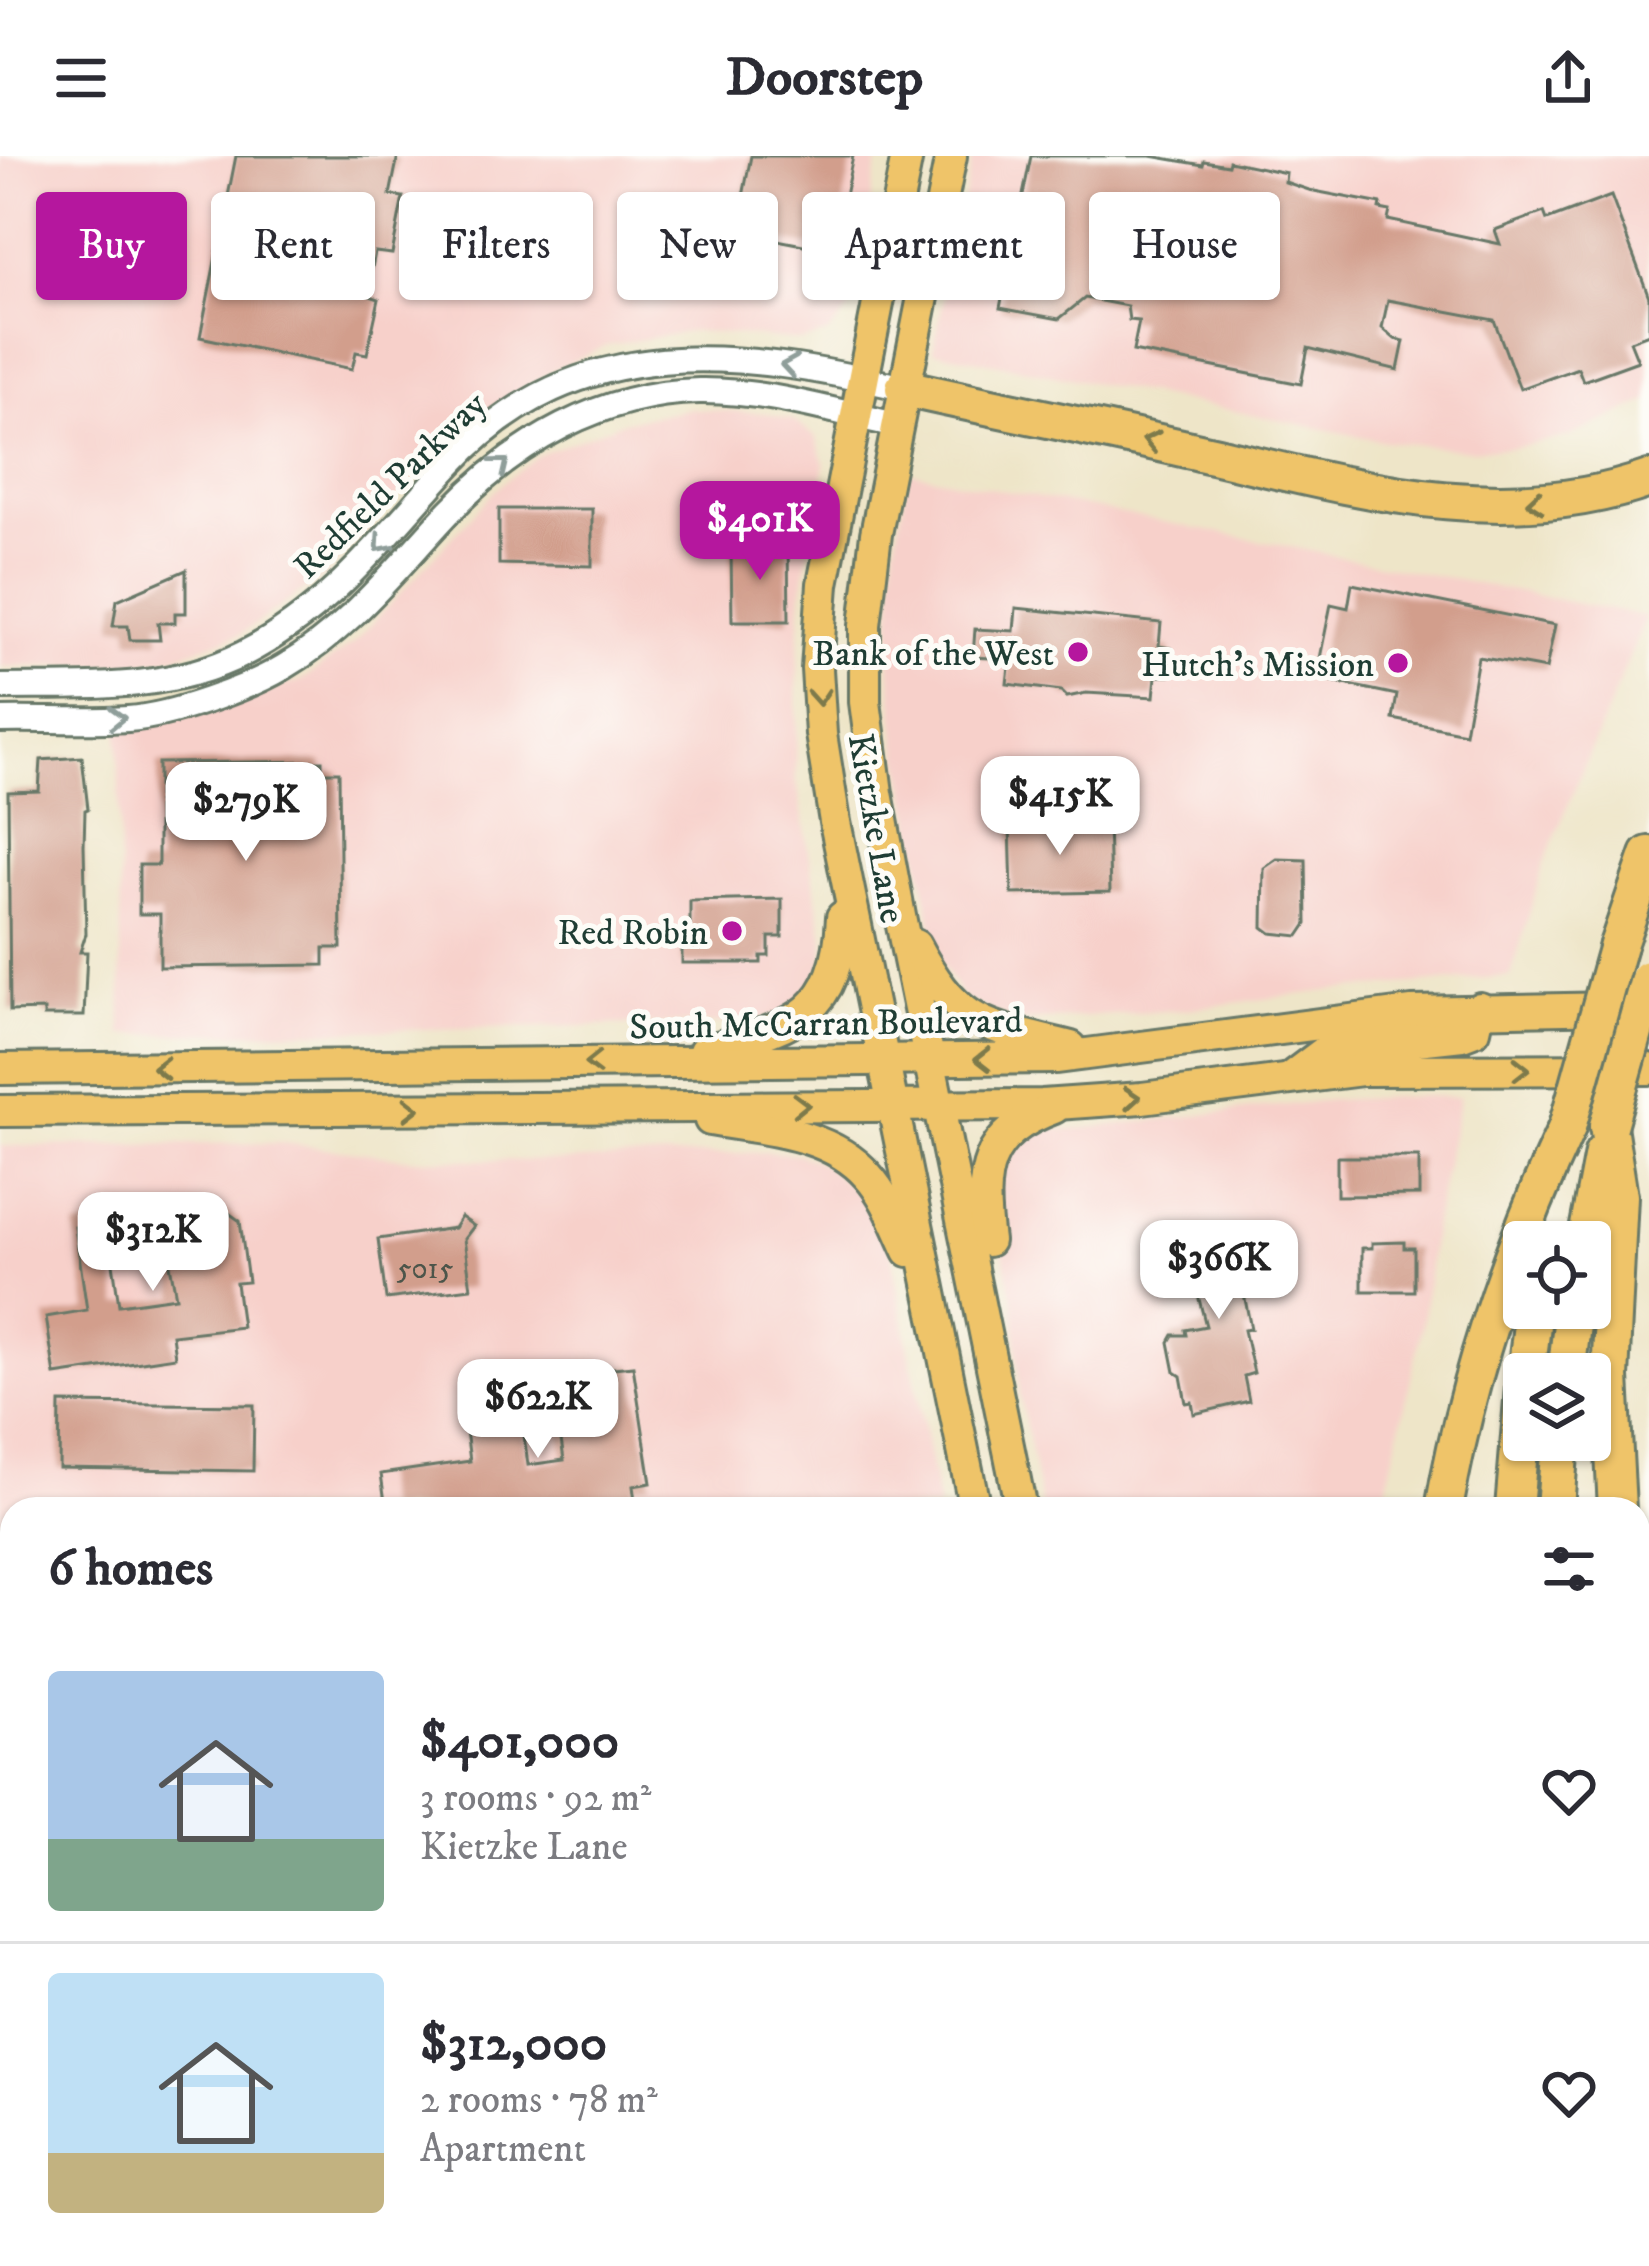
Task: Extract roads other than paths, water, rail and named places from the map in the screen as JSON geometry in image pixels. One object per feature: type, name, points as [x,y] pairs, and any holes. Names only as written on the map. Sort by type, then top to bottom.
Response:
[{"type":"highway","points":[[901,406],[1088,426],[1353,488],[1478,505],[1573,498],[1649,479]]},
{"type":"highway","points":[[1548,1221],[1567,1127],[1618,945],[1649,855]]},
{"type":"highway","points":[[1590,1221],[1608,1126],[1649,979]]},
{"type":"highway","points":[[1608,1126],[1619,1196],[1610,1377],[1616,1497]]},
{"type":"highway","points":[[1447,1497],[1497,1295],[1525,1218],[1567,1127]]},
{"type":"highway","points":[[1515,1497],[1518,1461]]},
{"type":"highway","points":[[1556,1497],[1558,1461]]},
{"type":"main road","name":"Kietzke Lane","points":[[907,156],[829,548],[818,629],[820,718],[881,1059],[972,1497]]},
{"type":"main road","name":"Kietzke Lane","points":[[951,156],[876,534],[864,664],[870,748],[900,916],[1019,1497]]},
{"type":"main road","points":[[665,1063],[785,1025],[802,1015],[828,987],[841,949],[843,904],[835,822]]},
{"type":"main road","points":[[900,916],[925,963],[960,1011],[985,1027],[1100,1054]]},
{"type":"main road","points":[[1291,1077],[1327,1050],[1462,1035],[1475,1030],[1480,1008]]},
{"type":"main road","name":"South McCarran Boulevard","points":[[0,1069],[1005,1060],[1100,1054],[1350,1020],[1480,1008],[1649,1008]]},
{"type":"main road","points":[[49,1110],[130,1093],[347,1089],[361,1081],[359,1066]]},
{"type":"main road","points":[[0,1111],[1068,1103],[1183,1094],[1291,1077],[1415,1069],[1649,1069]]},
{"type":"main road","points":[[988,1330],[982,1177],[1006,1134],[1022,1120],[1068,1103]]},
{"type":"main road","points":[[602,1107],[803,1136],[854,1162],[884,1200],[929,1292]]},
{"type":"street","name":"Redfield Parkway","points":[[0,687],[117,686],[207,669],[243,654],[295,622],[358,571],[454,460],[487,432],[525,405],[584,377],[639,363],[707,357],[862,379],[901,406]]},
{"type":"street","name":"Redfield Parkway","points":[[0,720],[133,719],[280,670],[358,612],[493,470],[535,440],[588,414],[632,400],[698,391],[758,396],[854,416],[901,406]]},
{"type":"place","name":"Bank of the West","points":[[1078,652]]},
{"type":"place","name":"Hutch's Mission","points":[[1398,663]]},
{"type":"place","name":"Red Robin","points":[[732,931]]}]
